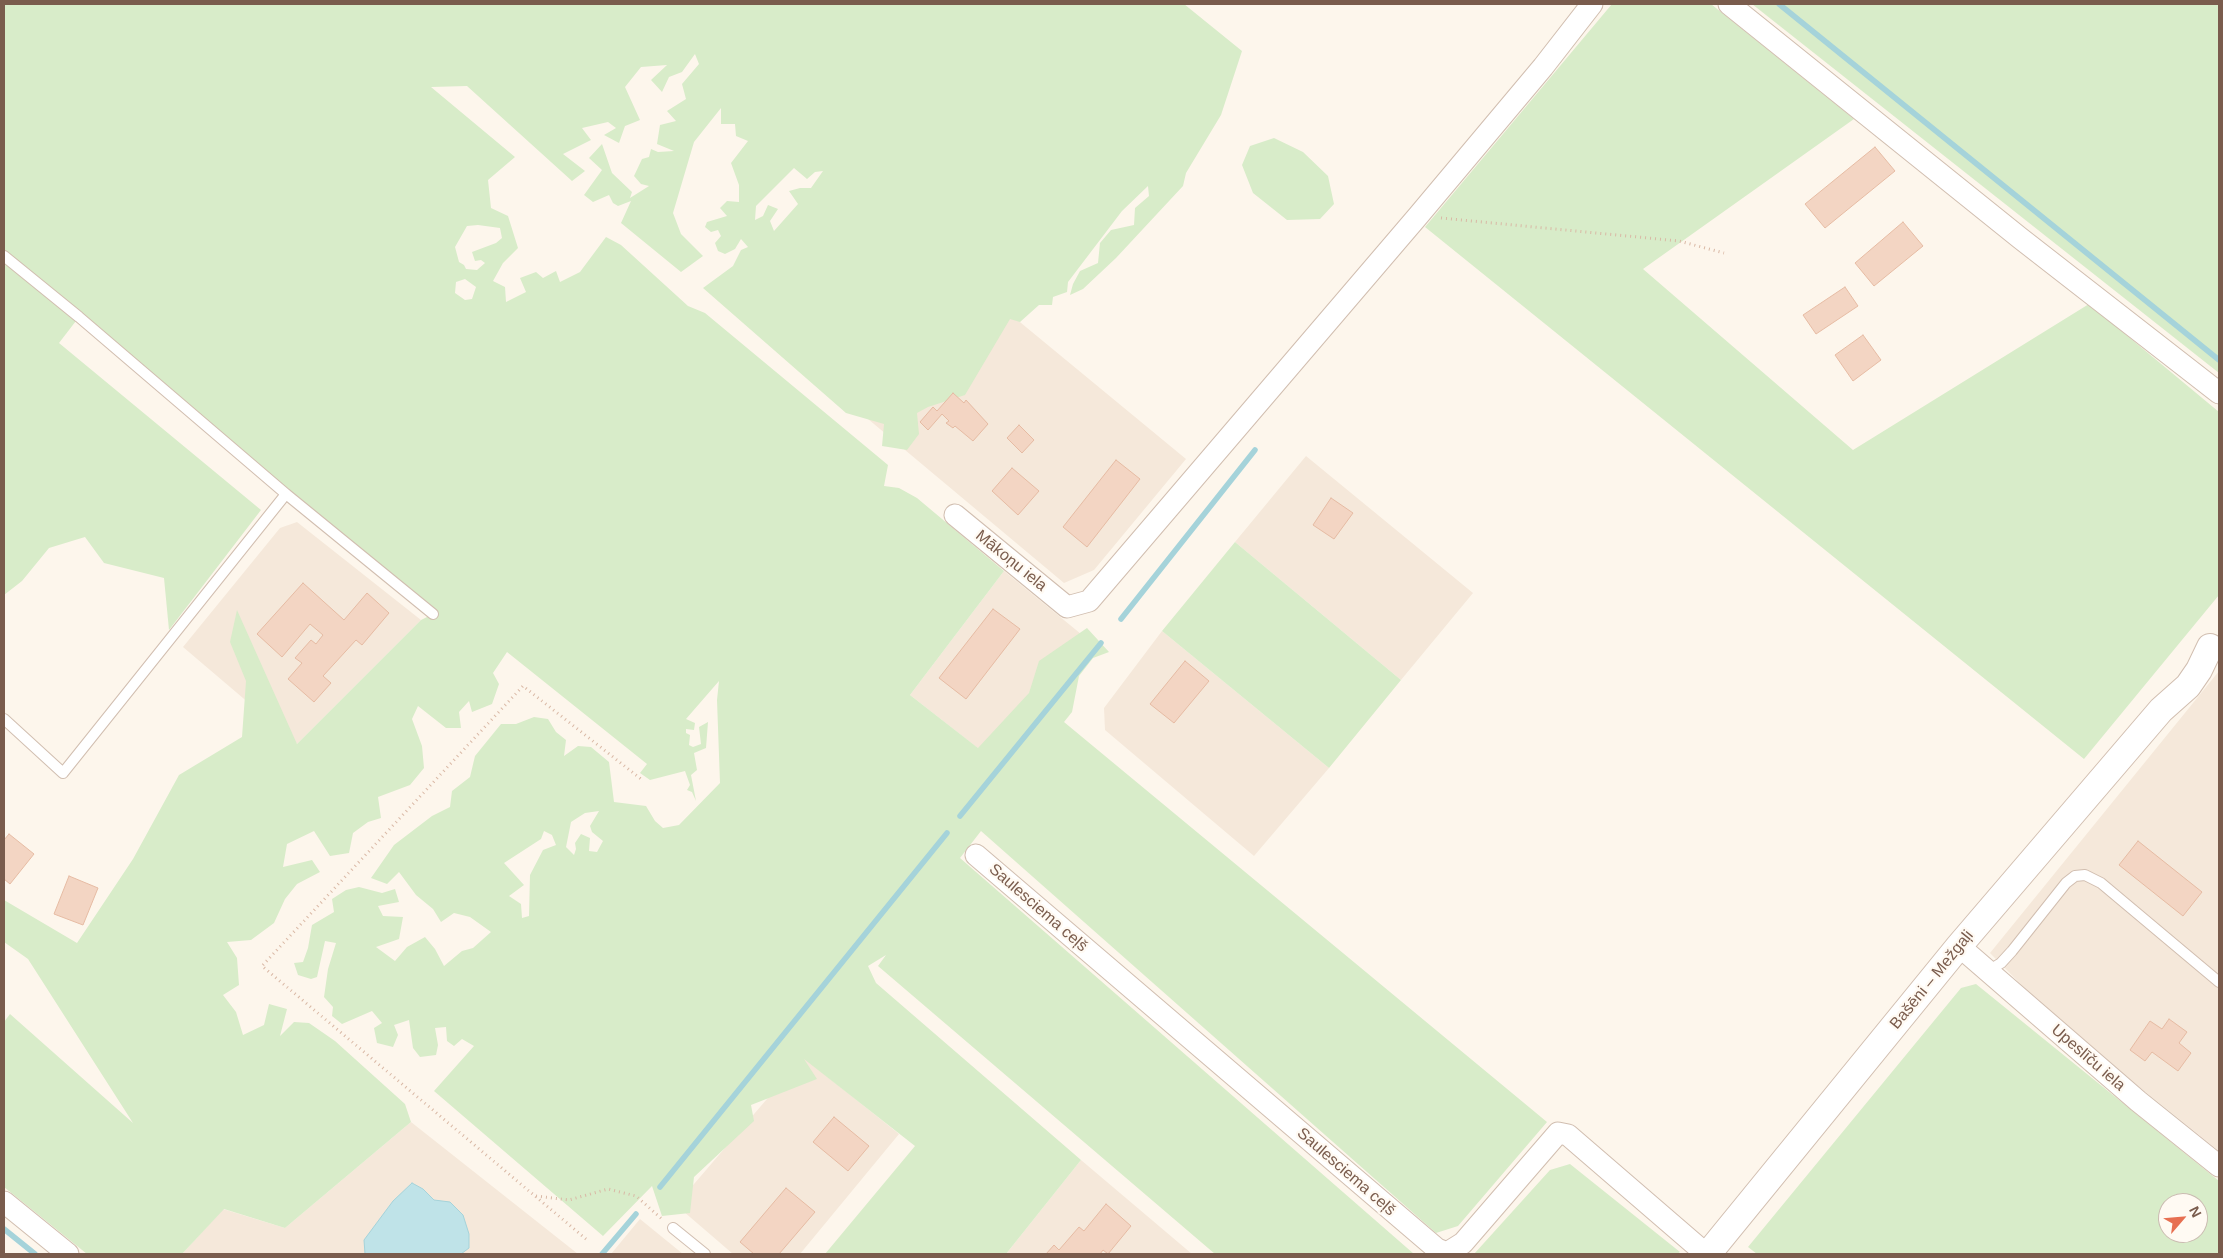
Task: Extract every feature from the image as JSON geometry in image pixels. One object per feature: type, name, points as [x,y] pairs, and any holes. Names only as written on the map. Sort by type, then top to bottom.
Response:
[{"type":"street","points":[[1418,216],[1543,67],[1592,4]]},
{"type":"street","points":[[1728,4],[2020,238],[2219,393]]},
{"type":"street","name":"Mākoņu iela","points":[[955,515],[1067,607],[1089,601],[1418,216]]},
{"type":"street","name":"Bašēni – Mežgaļi","points":[[1707,1254],[1959,946],[2161,710],[2188,686],[2199,670],[2214,641]]},
{"type":"street","name":"Saulesciema ceļš","points":[[976,855],[1437,1249],[1447,1253],[1463,1243],[1558,1133],[1568,1135],[1707,1254]]},
{"type":"street","name":"Upeslīču iela","points":[[1959,946],[2138,1101],[2219,1166]]},
{"type":"street","points":[[4,1202],[68,1254]]},
{"type":"lane","points":[[4,256],[79,317],[286,494],[433,614]]},
{"type":"lane","points":[[4,719],[62,773],[286,494]]},
{"type":"lane","points":[[1988,971],[2001,963],[2012,951],[2066,883],[2075,876],[2085,875],[2101,883],[2219,982]]},
{"type":"lane","points":[[673,1228],[705,1254]]},
{"type":"path","points":[[1418,216],[1679,241],[1724,253]]},
{"type":"path","points":[[586,1239],[262,966],[523,686],[641,779]]},
{"type":"path","points":[[535,1196],[569,1200],[608,1189],[636,1196],[673,1228]]},
{"type":"shaded area","points":[[975,285],[1186,459],[1094,570],[1064,583],[868,419]]},
{"type":"shaded area","points":[[1306,456],[1473,593],[1401,680],[1235,542]]},
{"type":"shaded area","points":[[297,522],[421,620],[297,744],[183,647],[280,528]]},
{"type":"shaded area","points":[[1004,571],[1092,643],[993,760],[910,695]]},
{"type":"shaded area","points":[[1162,631],[1329,768],[1254,856],[1105,730],[1104,708]]},
{"type":"shaded area","points":[[2219,671],[2219,1151],[2057,1021],[1990,953]]},
{"type":"shaded area","points":[[803,1057],[899,1134],[800,1254],[733,1254],[676,1205]]},
{"type":"shaded area","points":[[411,1122],[578,1254],[182,1254],[223,1209],[285,1228]]},
{"type":"shaded area","points":[[1081,1160],[1192,1254],[1006,1254]]},
{"type":"shaded area","points":[[640,1219],[683,1254],[611,1254]]},
{"type":"green space","points":[[4,4],[1184,4],[1242,51],[1221,115],[1186,173],[1183,186],[1116,258],[1083,289],[1070,295],[1080,271],[1098,263],[1100,243],[1111,230],[1134,225],[1135,208],[1149,196],[1148,186],[1122,211],[1068,282],[1067,292],[1053,297],[1052,305],[1039,305],[1020,322],[1010,319],[965,395],[928,407],[917,413],[919,434],[907,450],[882,446],[884,424],[846,413],[703,288],[733,266],[741,250],[748,247],[741,239],[735,249],[725,254],[718,251],[715,243],[721,236],[718,230],[711,232],[705,227],[707,222],[727,216],[720,208],[727,201],[739,202],[739,185],[731,163],[748,141],[736,136],[735,124],[721,124],[721,108],[694,142],[673,213],[681,234],[703,256],[681,272],[621,223],[631,201],[618,206],[613,203],[609,195],[593,202],[584,195],[602,170],[589,158],[602,144],[612,173],[632,192],[630,198],[649,186],[641,184],[634,176],[642,159],[649,157],[651,149],[658,152],[674,151],[657,144],[660,125],[676,121],[667,111],[686,99],[682,84],[699,64],[695,54],[682,72],[669,77],[662,92],[651,80],[667,65],[641,67],[625,87],[640,120],[625,126],[619,143],[604,135],[616,128],[608,122],[582,128],[591,140],[563,154],[585,171],[572,181],[467,86],[431,87],[515,157],[488,180],[491,208],[508,216],[518,248],[503,263],[493,281],[505,287],[506,302],[526,292],[520,278],[536,272],[543,278],[556,271],[560,282],[580,272],[606,237],[621,245],[688,306],[705,313],[888,465],[884,486],[899,488],[917,498],[1004,571],[910,695],[978,748],[1029,693],[1039,661],[1087,628],[1109,652],[1093,658],[1079,676],[1072,712],[1064,722],[1547,1122],[1458,1226],[1436,1233],[981,831],[960,858],[1414,1254],[1215,1254],[878,966],[886,955],[868,966],[876,983],[1081,1160],[1006,1254],[825,1254],[915,1146],[804,1059],[817,1079],[751,1105],[754,1121],[694,1177],[690,1213],[662,1216],[652,1186],[603,1236],[434,1091],[474,1046],[462,1039],[454,1046],[447,1041],[446,1027],[435,1028],[438,1045],[436,1055],[420,1057],[413,1048],[409,1020],[394,1025],[398,1035],[393,1047],[377,1043],[374,1028],[382,1023],[372,1011],[342,1024],[332,1016],[333,1007],[324,997],[328,969],[336,943],[325,941],[317,977],[311,979],[298,975],[294,963],[303,962],[308,948],[312,925],[334,912],[332,899],[346,890],[359,887],[382,893],[395,889],[399,902],[378,906],[383,916],[403,917],[399,939],[376,947],[395,961],[407,947],[425,937],[435,949],[444,966],[462,951],[473,948],[491,932],[470,917],[454,913],[441,922],[433,909],[416,895],[399,872],[387,884],[371,878],[394,845],[432,816],[450,807],[452,791],[470,777],[475,756],[501,724],[516,724],[534,717],[548,719],[556,732],[566,740],[564,756],[578,746],[591,747],[609,762],[614,802],[646,806],[655,821],[663,828],[679,825],[720,783],[717,700],[719,681],[686,719],[695,723],[694,730],[686,729],[686,733],[690,735],[689,745],[693,747],[701,744],[699,727],[708,722],[706,748],[694,753],[697,770],[691,775],[696,801],[692,792],[687,790],[690,785],[685,771],[650,780],[640,773],[647,764],[507,652],[493,673],[499,684],[492,704],[472,712],[469,701],[459,712],[461,728],[446,728],[418,706],[412,719],[422,746],[424,768],[410,785],[378,797],[381,818],[368,822],[353,833],[349,853],[330,856],[314,831],[287,844],[283,867],[312,860],[320,872],[297,884],[285,899],[274,923],[251,940],[227,942],[237,958],[239,985],[223,995],[236,1012],[243,1035],[264,1025],[269,1004],[287,1009],[280,1036],[294,1022],[309,1023],[335,1041],[405,1104],[411,1122],[285,1228],[224,1209],[182,1254],[87,1254],[4,1187],[4,1022],[10,1014],[133,1123],[28,959],[4,942],[4,900],[77,943],[133,859],[179,775],[242,737],[246,681],[230,642],[237,610],[297,744],[421,620],[433,614],[79,317],[59,343],[261,510],[169,630],[164,578],[104,563],[85,537],[49,548],[22,581],[4,595]],"holes":[[[794,168],[807,179],[815,172],[823,171],[811,188],[789,191],[798,204],[774,231],[770,221],[778,209],[768,205],[763,216],[755,220],[756,206]],[[478,225],[500,228],[502,238],[496,243],[472,252],[475,261],[481,260],[485,263],[477,270],[466,269],[459,262],[455,247],[467,226]],[[465,279],[476,287],[472,299],[465,300],[455,293],[456,282]],[[599,811],[590,826],[592,832],[603,841],[597,852],[589,851],[590,838],[581,834],[575,843],[574,855],[566,847],[571,822],[585,813]],[[544,831],[552,835],[556,845],[543,850],[530,875],[529,916],[522,918],[521,904],[509,896],[524,885],[504,863],[541,839]]]},
{"type":"green space","points":[[1612,4],[1711,4],[1854,119],[1643,269],[1853,450],[2089,304],[2219,412],[2219,595],[2084,759],[1425,227]]},
{"type":"green space","points":[[1752,4],[2219,4],[2219,373]]},
{"type":"green space","points":[[1274,138],[1303,152],[1328,176],[1334,204],[1320,219],[1287,220],[1253,193],[1242,165],[1250,146]]},
{"type":"green space","points":[[1235,542],[1401,680],[1329,768],[1162,631]]},
{"type":"green space","points":[[1976,984],[2219,1181],[2219,1254],[1757,1254],[1748,1247],[1961,988]]},
{"type":"green space","points":[[1570,1164],[1680,1252],[1677,1254],[1474,1254],[1550,1170]]},
{"type":"water","points":[[412,1183],[423,1189],[434,1200],[450,1202],[463,1215],[469,1234],[469,1248],[461,1254],[365,1254],[364,1240],[393,1201]]},
{"type":"building","points":[[1875,147],[1895,171],[1825,228],[1805,204]]},
{"type":"building","points":[[1903,222],[1923,246],[1874,286],[1855,263]]},
{"type":"building","points":[[1845,287],[1858,306],[1816,334],[1803,315]]},
{"type":"building","points":[[1863,335],[1881,360],[1853,381],[1835,355]]},
{"type":"building","points":[[953,393],[964,403],[966,400],[988,424],[973,441],[955,426],[953,428],[946,423],[949,421],[942,414],[928,430],[920,422],[933,407],[937,411]]},
{"type":"building","points":[[1019,425],[1034,440],[1022,453],[1007,438]]},
{"type":"building","points":[[1116,460],[1140,479],[1087,547],[1063,527]]},
{"type":"building","points":[[1012,468],[1039,491],[1018,515],[992,491]]},
{"type":"building","points":[[1331,498],[1353,513],[1334,539],[1313,525]]},
{"type":"building","points":[[303,583],[344,620],[367,593],[389,613],[362,645],[356,640],[323,676],[331,683],[314,702],[288,679],[302,663],[295,658],[311,640],[316,644],[323,635],[310,624],[282,657],[257,634]]},
{"type":"building","points":[[993,609],[1020,629],[966,699],[939,678]]},
{"type":"building","points":[[1185,661],[1209,681],[1174,723],[1150,704]]},
{"type":"building","points":[[9,834],[34,854],[10,884],[4,879],[4,840]]},
{"type":"building","points":[[2138,841],[2202,892],[2183,916],[2119,865]]},
{"type":"building","points":[[69,876],[98,888],[83,925],[54,914]]},
{"type":"building","points":[[2169,1019],[2187,1032],[2179,1043],[2191,1053],[2178,1071],[2152,1052],[2145,1061],[2130,1050],[2150,1021],[2162,1029]]},
{"type":"building","points":[[834,1117],[869,1146],[848,1171],[813,1142]]},
{"type":"building","points":[[786,1188],[815,1212],[779,1254],[754,1254],[740,1242]]},
{"type":"building","points":[[1106,1204],[1131,1226],[1108,1254],[1103,1250],[1100,1254],[1046,1254],[1054,1245],[1059,1250],[1079,1227],[1084,1231]]},
{"type":"waterway","points":[[1779,4],[2219,360]]},
{"type":"waterway","points":[[1121,619],[1255,450]]},
{"type":"waterway","points":[[960,816],[1101,643]]},
{"type":"waterway","points":[[660,1187],[947,833]]},
{"type":"waterway","points":[[602,1254],[636,1214]]},
{"type":"waterway","points":[[4,1229],[35,1254]]}]
